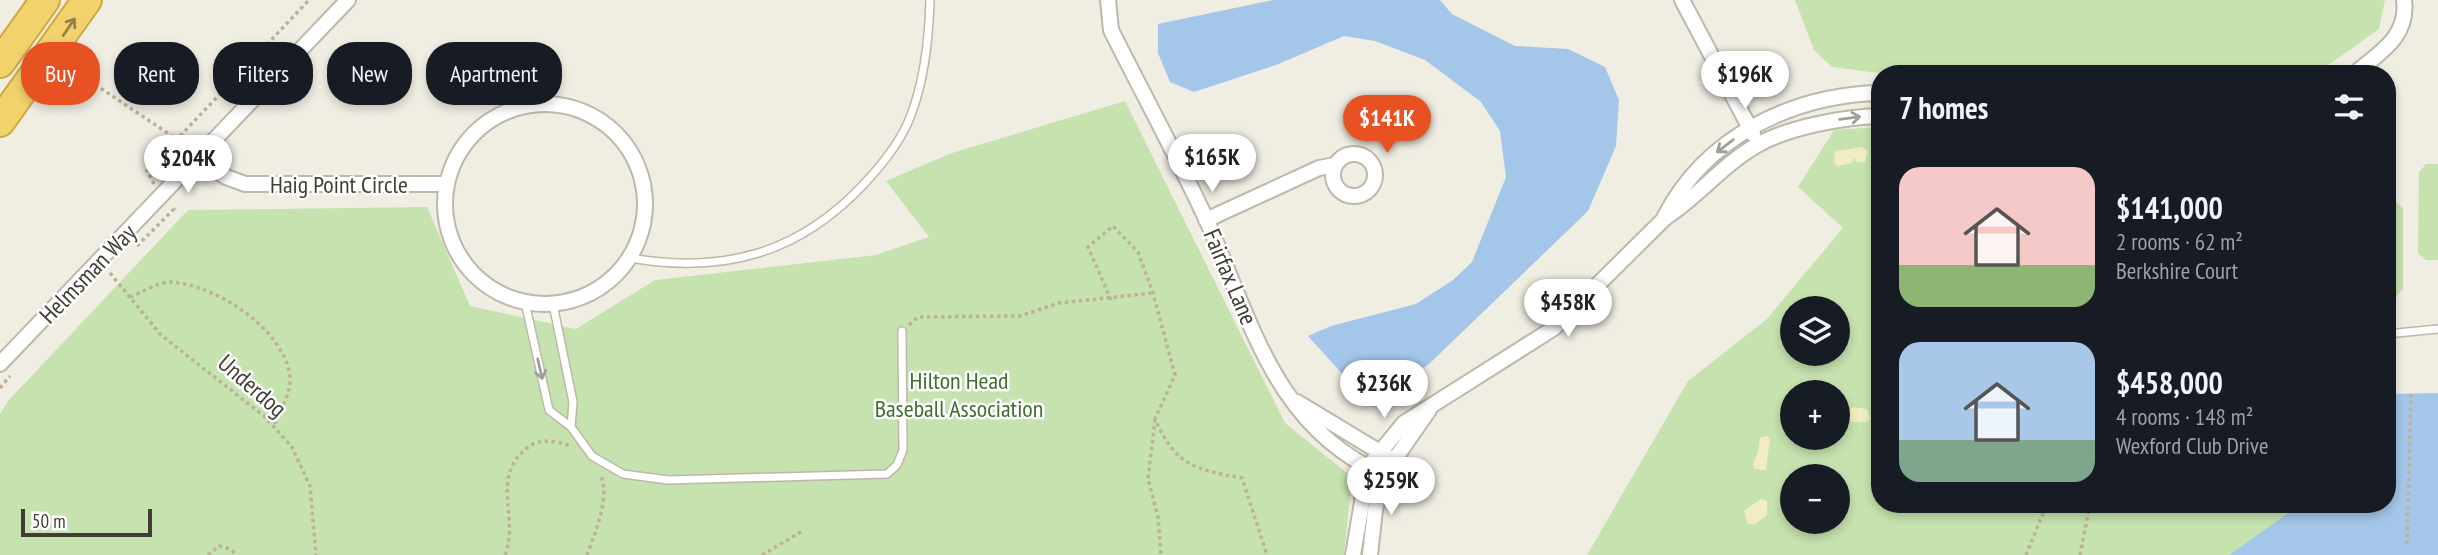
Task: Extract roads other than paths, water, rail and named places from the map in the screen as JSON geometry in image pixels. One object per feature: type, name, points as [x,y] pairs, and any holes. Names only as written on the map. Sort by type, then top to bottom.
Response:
[{"type":"highway","points":[[0,63],[45,0]]},
{"type":"highway","points":[[0,122],[87,0]]},
{"type":"street","name":"Helmsman Way","points":[[0,364],[348,0]]},
{"type":"street","name":"Fairfax Lane","points":[[1108,0],[1111,30],[1206,220],[1263,358],[1316,431],[1368,467],[1384,474]]},
{"type":"street","points":[[1682,0],[1759,144]]},
{"type":"street","points":[[2365,65],[2395,40],[2403,25],[2404,0]]},
{"type":"street","points":[[1665,218],[1679,191],[1696,169],[1750,128],[1800,105],[1826,98],[1871,94]]},
{"type":"street","name":"Haig Point Circle","points":[[535,103],[567,105],[597,117],[622,138],[639,165],[646,197],[643,229],[630,258],[610,281],[583,297],[553,304],[525,302],[493,290],[469,271],[452,245],[444,215],[445,184],[456,154],[476,129],[503,111],[514,108],[535,103]]},
{"type":"street","points":[[1353,555],[1368,467],[1405,423],[1554,328],[1665,218],[1759,144],[1849,117],[1871,116]]},
{"type":"street","name":"Haig Point Circle","points":[[198,159],[226,177],[245,184],[445,184]]},
{"type":"street","points":[[1206,220],[1319,168],[1335,165]]},
{"type":"street","name":"Fairfax Lane","points":[[1290,398],[1379,453],[1395,460]]},
{"type":"street","points":[[1370,555],[1375,510],[1384,474],[1430,409]]},
{"type":"lane","points":[[630,258],[663,264],[751,256],[782,246],[810,232],[846,203],[889,156],[911,118],[924,70],[930,0]]},
{"type":"lane","points":[[525,302],[549,410],[570,427],[592,456],[623,474],[668,480],[887,474],[897,465],[903,450],[902,331]]},
{"type":"lane","points":[[553,304],[573,402],[570,427]]},
{"type":"lane","points":[[2396,333],[2438,329]]},
{"type":"water","points":[[1273,0],[1440,0],[1452,14],[1515,46],[1568,49],[1605,67],[1619,100],[1616,146],[1588,211],[1428,365],[1365,399],[1308,336],[1331,326],[1416,304],[1453,280],[1472,262],[1506,177],[1500,131],[1481,102],[1425,60],[1375,41],[1344,36],[1276,65],[1194,92],[1170,82],[1158,53],[1158,24]]},
{"type":"water","points":[[2438,393],[2438,555],[2229,555],[2288,513],[2396,513],[2396,394]]},
{"type":"park label","name":"Hilton Head Baseball Association","points":[[959,395]]}]
